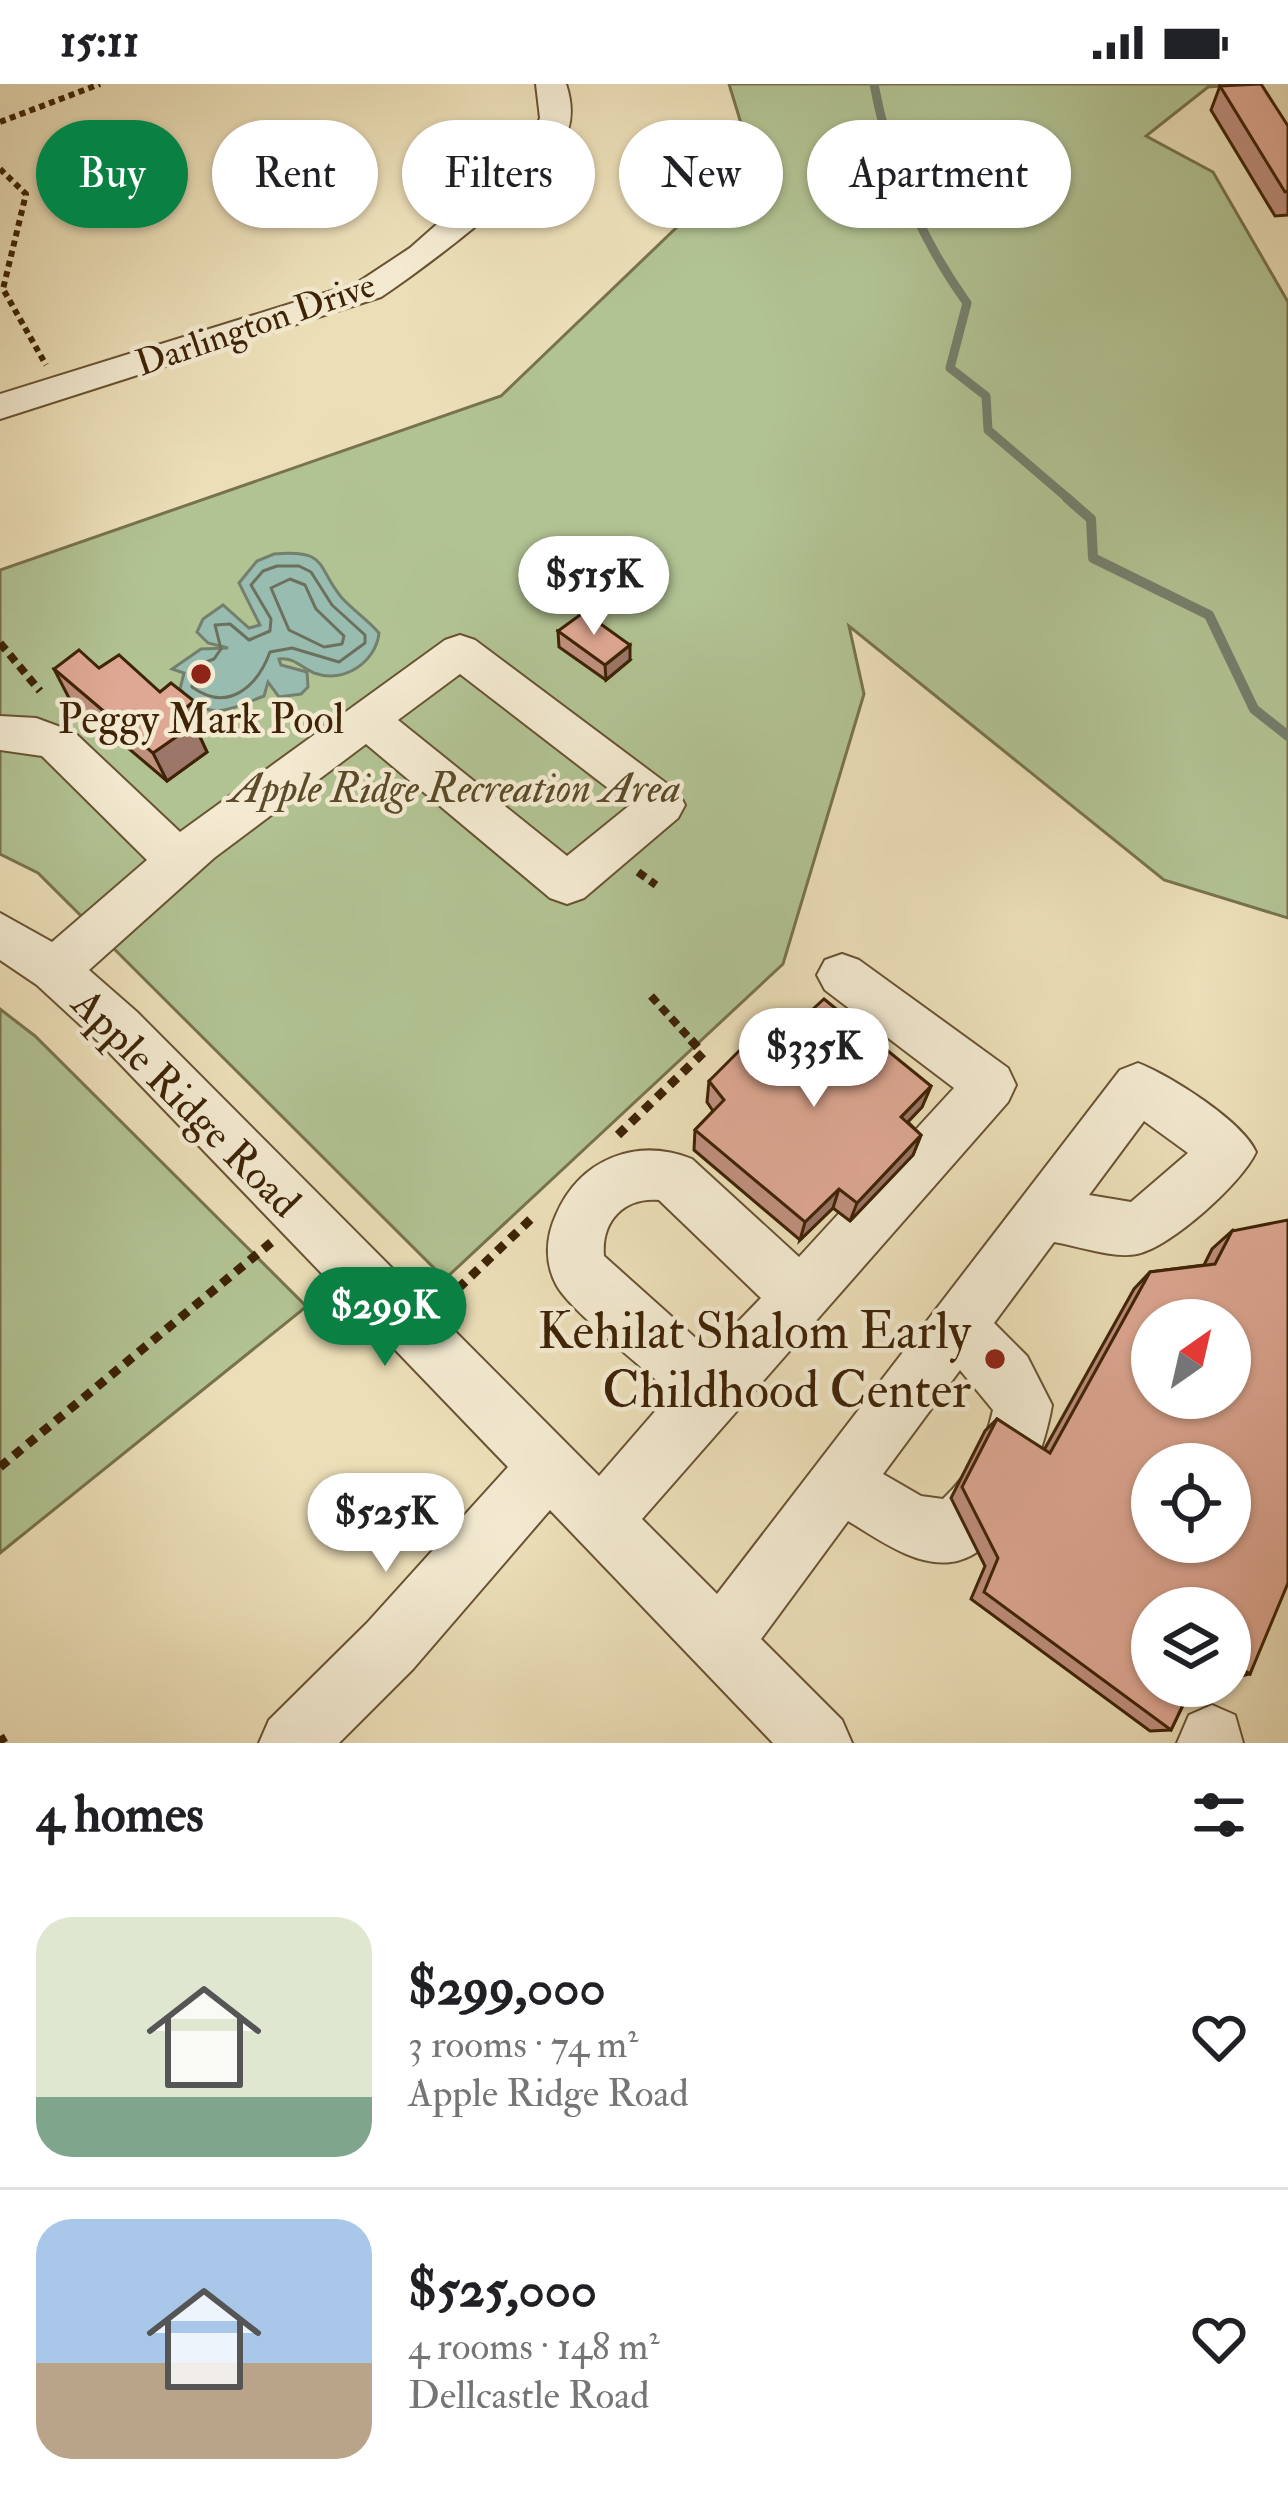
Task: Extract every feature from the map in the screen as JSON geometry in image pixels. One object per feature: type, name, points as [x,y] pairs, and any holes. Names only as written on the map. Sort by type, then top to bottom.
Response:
[{"type":"street","name":"Darlington Drive","points":[[0,407],[369,290],[422,256],[541,148],[552,135],[559,107],[550,84]]},
{"type":"street","points":[[54,970],[178,860],[368,719],[460,651],[662,805],[567,884],[368,719]]},
{"type":"street","points":[[0,733],[36,735],[58,744],[178,860]]},
{"type":"street","name":"Apple Ridge Road","points":[[0,934],[54,970],[118,1028],[545,1469],[819,1743]]},
{"type":"street","points":[[599,1522],[711,1391],[990,1085],[842,975]]},
{"type":"street","points":[[711,1391],[578,1270],[575,1241],[592,1201],[624,1177],[650,1170],[673,1178],[801,1297]]},
{"type":"street","points":[[719,1643],[1045,1214]]},
{"type":"street","points":[[843,1484],[912,1526],[950,1532],[978,1514],[1018,1437],[1023,1405],[1006,1377],[958,1327]]},
{"type":"street","points":[[292,1743],[390,1646],[545,1469]]},
{"type":"path","points":[[0,122],[100,84]]},
{"type":"path","points":[[0,169],[26,194],[3,289],[59,388]]},
{"type":"path","points":[[0,643],[40,691]]},
{"type":"path","points":[[0,1467],[302,1217]]},
{"type":"green space","name":"Apple Ridge Recreation Area","points":[[729,84],[1249,84],[1208,87],[1146,136],[1213,172],[1288,302],[1288,918],[1164,880],[849,626],[864,694],[783,964],[445,1279],[38,873],[0,854],[0,570],[501,396],[676,228],[783,228],[783,120],[740,120]]},
{"type":"green space","points":[[0,1009],[35,1036],[305,1305],[353,1269],[0,1553]]},
{"type":"water","points":[[274,554],[304,554],[319,562],[342,598],[379,633],[377,643],[357,668],[336,675],[314,673],[279,659],[281,665],[307,672],[308,687],[301,694],[279,697],[268,682],[264,696],[239,706],[209,710],[199,706],[180,689],[184,673],[172,669],[201,649],[228,648],[208,643],[197,632],[203,619],[223,605],[249,628],[260,625],[239,583],[257,561]]},
{"type":"building","points":[[1261,84],[1288,126],[1285,192],[1220,86]]},
{"type":"building","points":[[584,612],[630,645],[605,665],[558,631]]},
{"type":"building","points":[[79,650],[99,668],[119,655],[160,692],[171,683],[194,701],[182,711],[195,724],[153,753],[54,669]]},
{"type":"building","points":[[824,999],[931,1086],[901,1117],[921,1135],[857,1203],[839,1189],[805,1222],[695,1130],[724,1100],[709,1081],[772,1018],[789,1031]]},
{"type":"building","points":[[1288,1220],[1288,1583],[1251,1672],[1251,1587],[1131,1587],[1131,1700],[984,1592],[998,1558],[962,1487],[997,1419],[1050,1453],[1131,1306],[1131,1419],[1251,1419],[1251,1299],[1135,1299],[1150,1272],[1215,1264],[1232,1231]]},
{"type":"building","points":[[1140,1707],[1182,1707],[1171,1730]]},
{"type":"waterway","points":[[874,84],[908,199],[967,303],[950,368],[986,396],[988,430],[1071,501]]},
{"type":"waterway","points":[[1067,498],[1091,519],[1093,558],[1209,615],[1254,709],[1288,736]]},
{"type":"place","name":"Peggy Mark Pool","points":[[201,674]]},
{"type":"place","name":"Kehilat Shalom Early Childhood Center","points":[[995,1359]]}]
